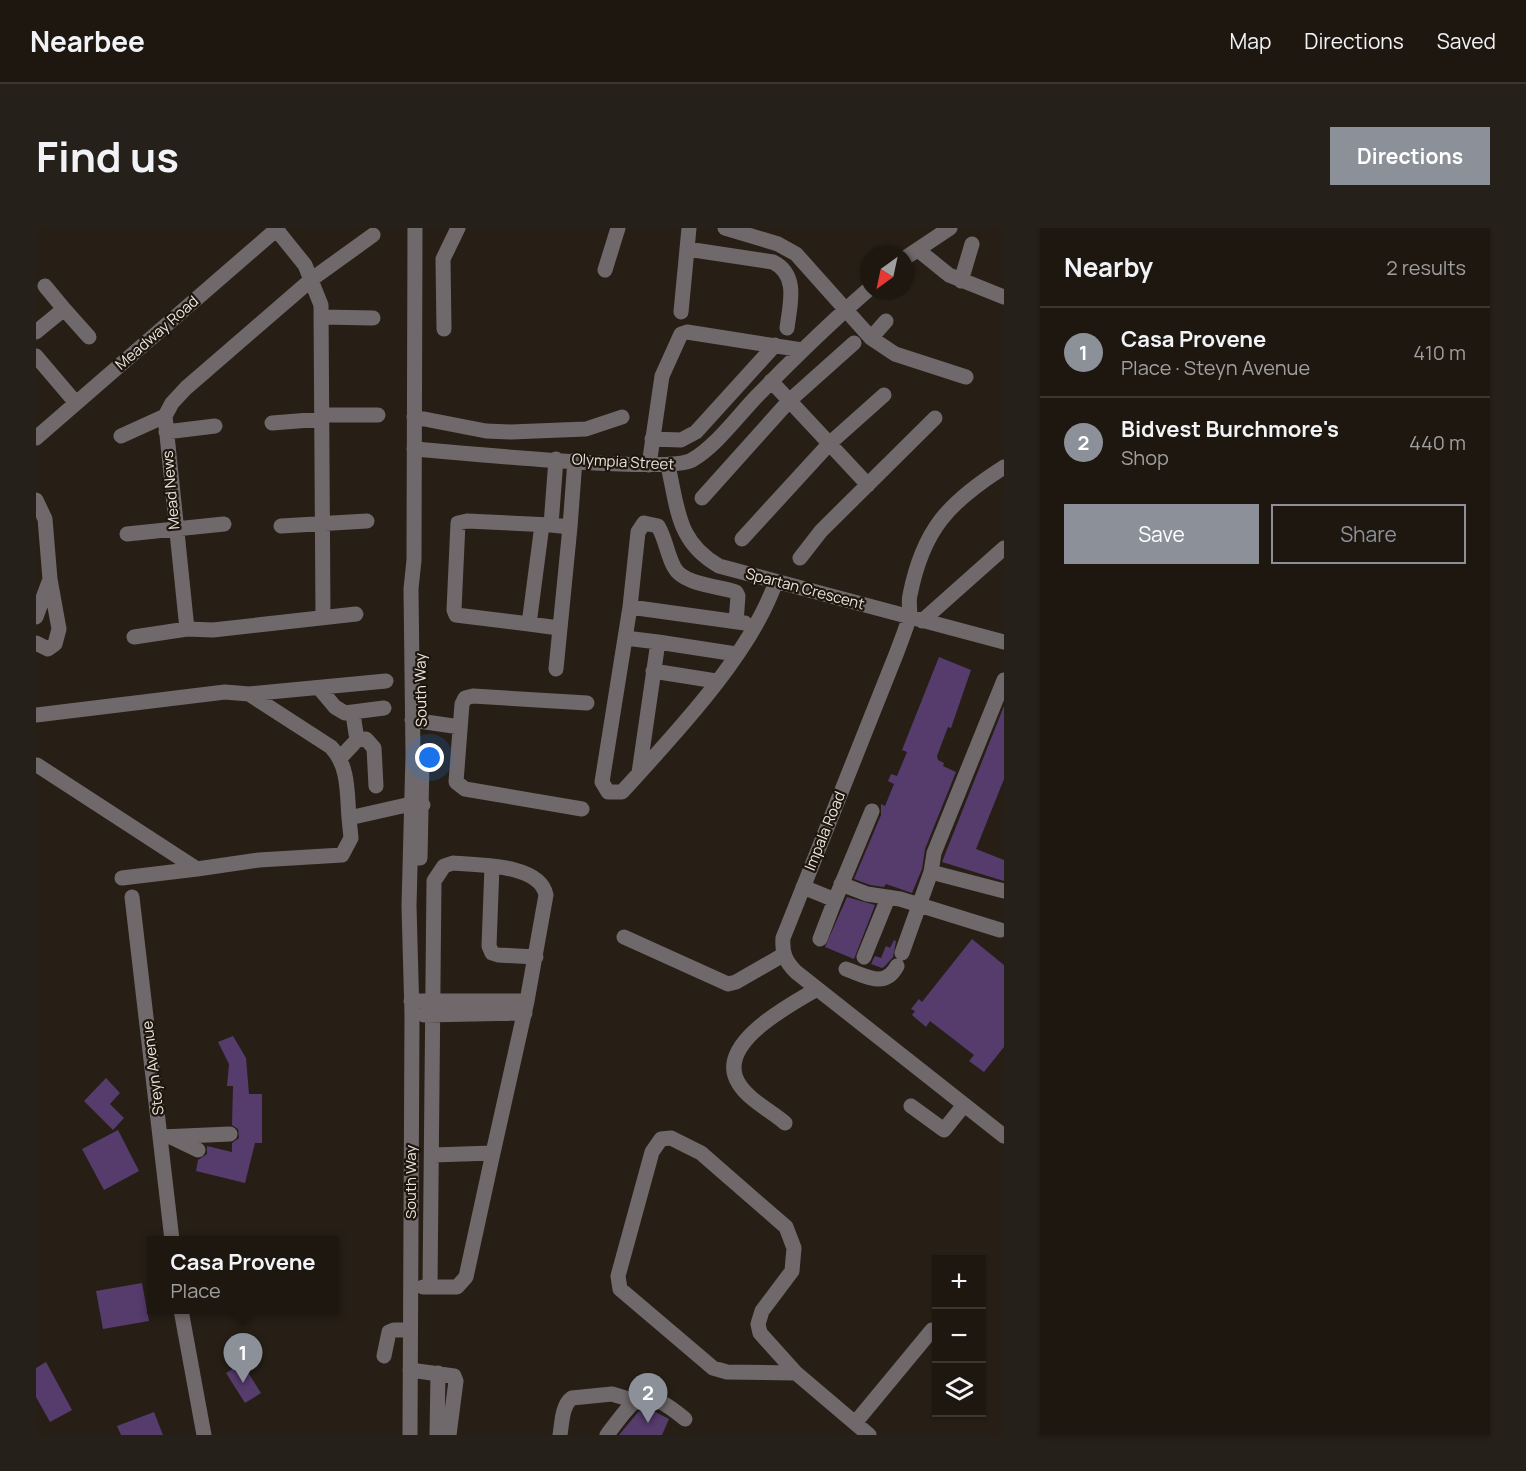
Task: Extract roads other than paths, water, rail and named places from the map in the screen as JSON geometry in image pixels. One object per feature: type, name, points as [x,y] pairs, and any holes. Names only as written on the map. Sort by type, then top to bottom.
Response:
[{"type":"street","name":"South Way","points":[[410,1435],[411,929],[417,908],[420,590],[414,560],[415,228]]},
{"type":"street","points":[[444,329],[443,259],[458,228]]},
{"type":"street","points":[[609,228],[603,264],[618,228]]},
{"type":"street","points":[[681,312],[689,228]]},
{"type":"street","points":[[725,228],[788,249],[846,309],[870,338],[895,354],[966,377]]},
{"type":"street","points":[[914,252],[950,228]]},
{"type":"street","points":[[277,229],[305,265],[321,304],[323,617]]},
{"type":"street","name":"Meadway Road","points":[[36,438],[277,229]]},
{"type":"street","points":[[165,424],[172,403],[186,388],[312,279],[373,235]]},
{"type":"street","points":[[961,281],[972,244]]},
{"type":"street","points":[[687,249],[780,265],[790,279],[792,287],[787,328]]},
{"type":"street","points":[[914,256],[950,276],[1004,297]]},
{"type":"street","points":[[45,286],[89,337]]},
{"type":"street","name":"Olympia Street","points":[[414,449],[649,465],[685,464],[699,455],[802,350],[860,297]]},
{"type":"street","points":[[36,332],[64,309]]},
{"type":"street","points":[[322,317],[373,318]]},
{"type":"street","points":[[870,338],[886,321]]},
{"type":"street","points":[[649,465],[662,376],[681,334],[687,332],[802,350]]},
{"type":"street","points":[[702,498],[789,401],[854,343]]},
{"type":"street","points":[[652,440],[689,437],[775,345]]},
{"type":"street","points":[[39,366],[76,403]]},
{"type":"street","points":[[771,381],[868,485]]},
{"type":"street","points":[[742,539],[829,444],[884,394]]},
{"type":"street","points":[[272,423],[322,417],[378,416]]},
{"type":"street","points":[[414,417],[486,431],[511,432],[586,429],[622,417]]},
{"type":"street","points":[[800,558],[821,531],[935,418]]},
{"type":"street","points":[[121,436],[165,424],[215,426]]},
{"type":"street","name":"Mead News","points":[[165,424],[187,629]]},
{"type":"street","points":[[529,624],[556,459]]},
{"type":"street","points":[[556,669],[575,460]]},
{"type":"street","name":"Spartan Crescent","points":[[668,466],[681,524],[698,552],[719,566],[1004,642]]},
{"type":"street","name":"Impala Road","points":[[783,955],[783,938],[803,887],[916,619],[909,598],[917,568],[935,526],[949,507],[966,492],[1004,467]]},
{"type":"street","points":[[36,500],[45,519],[50,579],[59,629],[55,644],[48,649],[36,643]]},
{"type":"street","points":[[281,526],[367,521]]},
{"type":"street","points":[[559,628],[456,615],[454,610],[457,526],[458,523],[467,521],[570,527]]},
{"type":"street","points":[[127,534],[224,524]]},
{"type":"street","points":[[735,622],[738,596],[736,592],[680,575],[674,567],[665,538],[658,526],[644,524],[639,532],[630,607],[602,782],[608,792],[615,794],[622,792],[716,681],[759,621],[771,580]]},
{"type":"street","points":[[916,619],[1004,548]]},
{"type":"street","points":[[36,617],[50,579]]},
{"type":"street","points":[[630,607],[735,622],[759,621]]},
{"type":"street","points":[[134,637],[187,629],[213,630],[356,614]]},
{"type":"street","points":[[625,638],[736,654]]},
{"type":"street","points":[[639,773],[658,642]]},
{"type":"street","points":[[654,671],[716,681]]},
{"type":"street","points":[[846,969],[877,980],[885,980],[892,976],[931,873],[934,853],[1004,680]]},
{"type":"street","points":[[36,715],[225,692],[249,694],[386,681]]},
{"type":"street","points":[[319,688],[335,707],[345,713],[353,714],[384,708]]},
{"type":"street","points":[[122,878],[259,860],[342,855],[351,838],[345,771],[340,757],[331,747],[249,694]]},
{"type":"street","points":[[582,809],[459,786],[456,782],[462,704],[465,698],[473,696],[587,703]]},
{"type":"street","points":[[353,714],[357,740]]},
{"type":"street","points":[[417,721],[460,727]]},
{"type":"street","points":[[340,757],[357,740],[366,739],[374,748],[376,786]]},
{"type":"street","points":[[37,765],[197,869]]},
{"type":"street","points":[[349,818],[417,805]]},
{"type":"street","points":[[820,939],[872,811]]},
{"type":"street","points":[[411,1287],[430,1287],[457,1287],[466,1277],[526,1007],[546,895],[544,887],[529,874],[453,863],[444,866],[437,873],[434,881],[430,1287]]},
{"type":"street","points":[[492,867],[489,946],[492,952],[498,955],[536,957]]},
{"type":"street","points":[[931,873],[1004,891]]},
{"type":"street","points":[[842,884],[867,894],[920,905],[1000,930]]},
{"type":"street","points":[[803,887],[835,900]]},
{"type":"street","name":"Steyn Avenue","points":[[132,897],[166,1137],[172,1236]]},
{"type":"street","points":[[864,957],[888,898]]},
{"type":"street","points":[[624,937],[728,984],[736,982],[783,955],[796,972],[1004,1136]]},
{"type":"street","points":[[785,1123],[739,1085],[734,1067],[736,1056],[747,1039],[764,1021],[817,989]]},
{"type":"street","points":[[412,1008],[526,1007]]},
{"type":"street","points":[[911,1106],[944,1130],[964,1104]]},
{"type":"street","points":[[166,1137],[230,1134]]},
{"type":"street","points":[[166,1137],[198,1150]]},
{"type":"street","points":[[796,1373],[727,1371],[713,1368],[620,1289],[618,1276],[652,1152],[661,1139],[671,1138],[701,1153],[786,1227],[794,1248],[792,1271],[762,1311],[758,1328],[763,1338],[796,1373],[869,1435]]},
{"type":"street","points":[[433,1155],[493,1153]]},
{"type":"street","points":[[182,1314],[204,1435]]},
{"type":"street","points":[[384,1356],[389,1332],[410,1330]]},
{"type":"street","points":[[855,1423],[932,1330]]},
{"type":"street","points":[[410,1377],[438,1379],[450,1374],[456,1381],[449,1435]]},
{"type":"street","points":[[437,1435],[438,1379]]},
{"type":"street","points":[[560,1435],[564,1409],[572,1398],[612,1394],[635,1401]]},
{"type":"street","points":[[607,1435],[635,1401],[648,1397],[657,1399],[685,1419]]},
{"type":"place","name":"Casa Provene","points":[[243,1383]]},
{"type":"place","name":"Bidvest Burchmore's","points":[[648,1423]]}]
